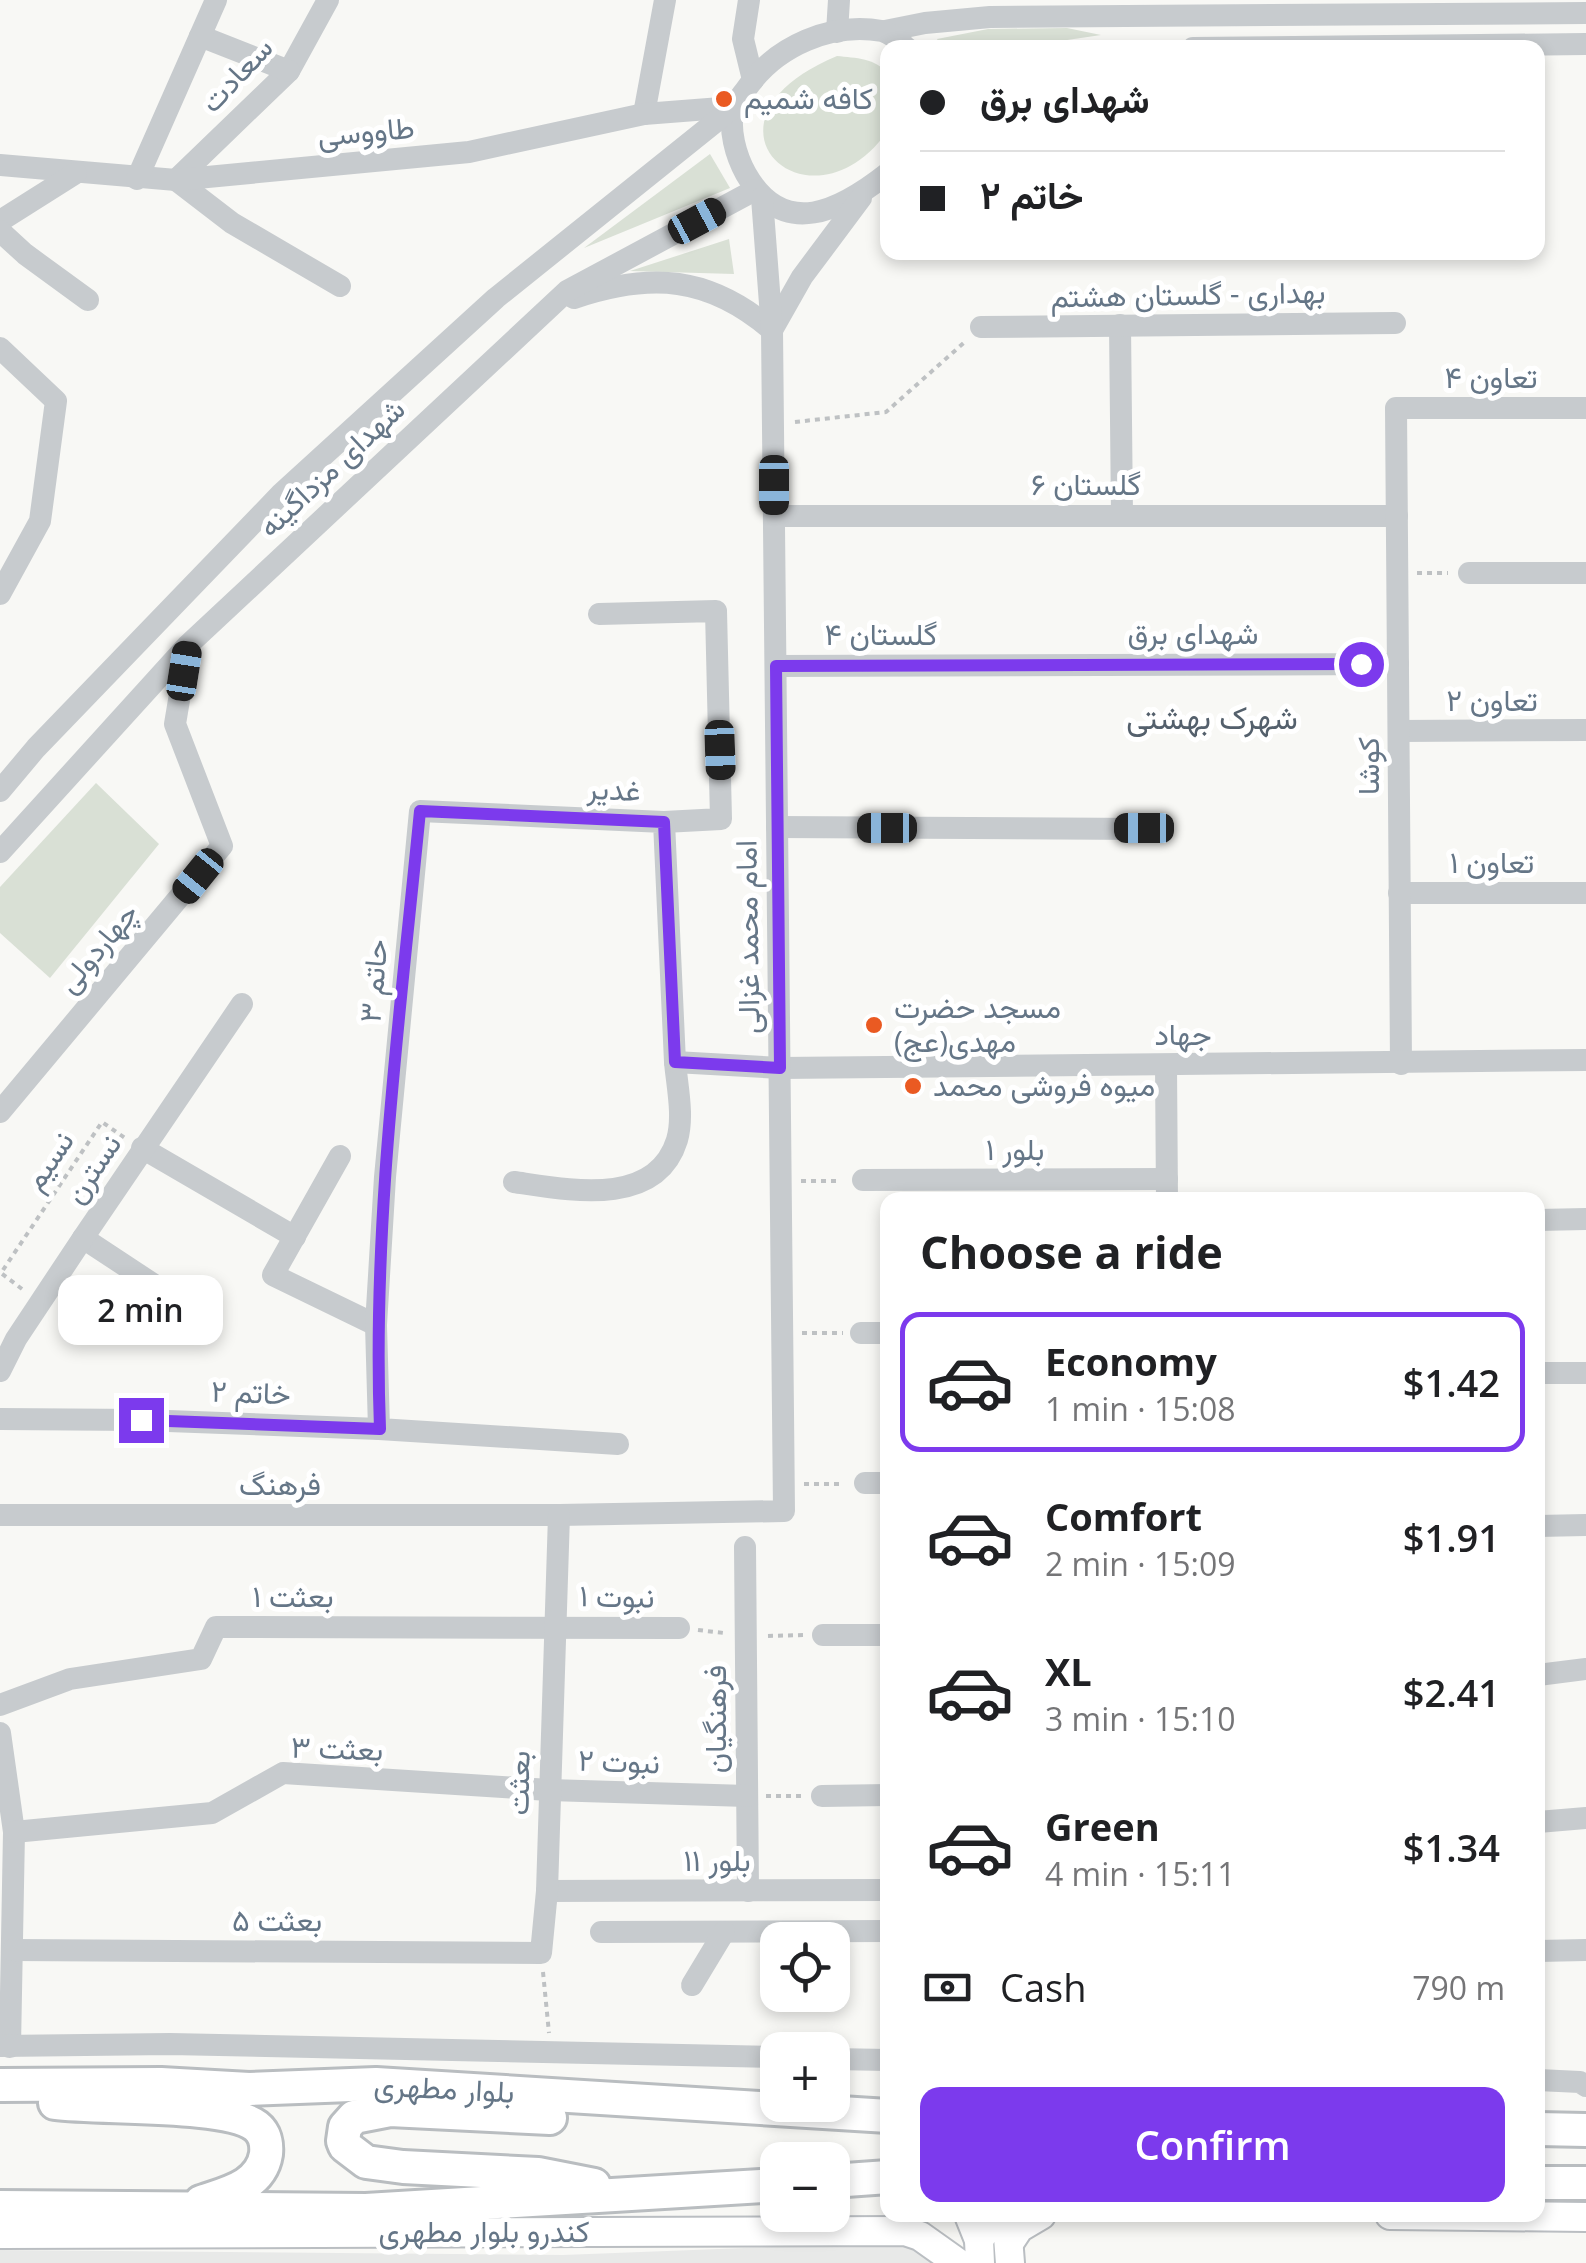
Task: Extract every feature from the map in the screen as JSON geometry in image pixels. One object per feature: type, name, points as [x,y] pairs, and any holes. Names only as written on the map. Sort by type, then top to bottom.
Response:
[{"type":"highway","name":"بلوار مطهری","points":[[0,2089],[161,2084],[249,2089],[376,2084],[880,2116]]},
{"type":"highway","points":[[0,2089],[70,2105],[220,2114],[254,2124],[266,2144],[266,2158],[256,2176],[247,2184],[183,2209]]},
{"type":"highway","points":[[622,2100],[561,2118],[390,2110],[354,2117],[345,2127],[343,2141],[366,2162],[402,2168],[538,2174],[645,2194]]},
{"type":"highway","points":[[1545,2130],[1586,2130]]},
{"type":"highway","points":[[850,2180],[880,2178]]},
{"type":"highway","points":[[1545,2182],[1586,2183]]},
{"type":"highway","points":[[0,2207],[366,2210],[760,2186]]},
{"type":"main road","points":[[1545,2216],[1586,2216]]},
{"type":"main road","points":[[1010,2253],[1019,2228],[1029,2222]]},
{"type":"main road","points":[[976,2239],[993,2224],[1006,2232],[1010,2253]]},
{"type":"main road","name":"کندرو بلوار مطهری","points":[[0,2234],[904,2231],[920,2236],[958,2263]]},
{"type":"street","points":[[136,179],[216,0]]},
{"type":"street","name":"سعادت","points":[[176,180],[288,71],[328,0]]},
{"type":"street","points":[[644,114],[665,0]]},
{"type":"street","points":[[749,0],[743,39],[752,80]]},
{"type":"street","points":[[837,32],[839,0]]},
{"type":"street","name":"شهدای مزداگینه","points":[[0,791],[36,748],[281,494],[496,298],[734,107],[752,80],[804,41],[837,32],[885,31],[990,17],[1586,14]]},
{"type":"street","points":[[885,31],[897,40]]},
{"type":"street","points":[[200,36],[288,71]]},
{"type":"street","points":[[1545,44],[1586,44]]},
{"type":"street","points":[[734,107],[733,141],[740,164],[758,194],[796,214],[817,213],[845,203],[878,180]]},
{"type":"street","name":"طاووسی","points":[[0,165],[176,180],[469,152],[644,114],[734,107]]},
{"type":"street","points":[[0,221],[76,173]]},
{"type":"street","points":[[176,180],[232,224],[340,286]]},
{"type":"street","points":[[552,306],[594,291],[657,281],[719,293],[772,330],[802,277],[878,180]]},
{"type":"street","name":"شهدای مزداگینه","points":[[0,852],[188,645],[568,291],[758,194]]},
{"type":"street","name":"امام محمد غزالی","points":[[559,1515],[784,1510],[772,330],[758,194]]},
{"type":"street","points":[[0,231],[88,300]]},
{"type":"street","name":"بهداری - گلستان هشتم","points":[[982,327],[1395,323]]},
{"type":"street","points":[[1120,326],[1122,514]]},
{"type":"street","points":[[0,348],[56,401],[40,520],[0,594]]},
{"type":"street","name":"تعاون ۴","points":[[1396,408],[1586,408]]},
{"type":"street","name":"کوشا","points":[[1396,408],[1400,1064]]},
{"type":"street","name":"گلستان ۶","points":[[774,516],[1397,516]]},
{"type":"street","points":[[1469,574],[1586,573]]},
{"type":"street","points":[[599,614],[716,611],[721,819],[664,822]]},
{"type":"street","name":"چهاردولی","points":[[0,1112],[222,846],[175,724],[188,645]]},
{"type":"street","name":"شهدای برق","points":[[987,665],[1398,664]]},
{"type":"street","name":"گلستان ۴","points":[[776,666],[987,665]]},
{"type":"street","name":"تعاون ۲","points":[[1399,731],[1586,730]]},
{"type":"street","name":"غدیر","points":[[442,810],[664,822],[680,1113],[678,1137],[665,1166],[640,1184],[581,1191],[514,1182]]},
{"type":"street","name":"حاتم ۳","points":[[376,1325],[385,1178],[420,811],[442,810]]},
{"type":"street","points":[[777,827],[1144,828]]},
{"type":"street","name":"تعاون ۱","points":[[1399,894],[1586,893]]},
{"type":"street","name":"نسترن","points":[[0,1371],[142,1148],[242,1004]]},
{"type":"street","name":"جهاد","points":[[780,1068],[1586,1060]]},
{"type":"street","points":[[675,1062],[780,1068]]},
{"type":"street","points":[[1166,1066],[1167,1190]]},
{"type":"street","points":[[142,1148],[295,1237]]},
{"type":"street","points":[[340,1156],[273,1275],[376,1325],[380,1429]]},
{"type":"street","name":"بلور ۱","points":[[863,1180],[1167,1190]]},
{"type":"street","points":[[1545,1220],[1586,1219]]},
{"type":"street","points":[[83,1238],[206,1318]]},
{"type":"street","points":[[861,1333],[880,1333]]},
{"type":"street","points":[[1545,1373],[1586,1373]]},
{"type":"street","name":"خاتم ۲","points":[[0,1419],[380,1429],[618,1444]]},
{"type":"street","name":"فرهنگ","points":[[0,1515],[559,1515]]},
{"type":"street","name":"بعثت","points":[[542,1953],[559,1515]]},
{"type":"street","points":[[1545,1526],[1586,1525]]},
{"type":"street","name":"فرهنگیان","points":[[745,1547],[748,1891]]},
{"type":"street","name":"نبوت ۱","points":[[554,1626],[679,1628]]},
{"type":"street","name":"بعثت ۱","points":[[0,1704],[70,1679],[201,1659],[216,1627],[554,1626]]},
{"type":"street","points":[[823,1636],[880,1635]]},
{"type":"street","points":[[1545,1674],[1586,1669]]},
{"type":"street","points":[[0,1733],[14,1832],[13,1950],[5,2046],[156,2044],[760,2058]]},
{"type":"street","name":"بعثت ۳","points":[[14,1832],[212,1813],[282,1774],[548,1790]]},
{"type":"street","name":"نبوت ۲","points":[[548,1790],[747,1796]]},
{"type":"street","points":[[822,1796],[880,1795]]},
{"type":"street","points":[[1545,1821],[1586,1818]]},
{"type":"street","name":"بلور ۱۱","points":[[547,1892],[880,1890]]},
{"type":"street","points":[[601,1932],[760,1934]]},
{"type":"street","points":[[692,1985],[724,1932]]},
{"type":"street","points":[[850,1936],[880,1933]]},
{"type":"street","name":"بعثت ۵","points":[[13,1950],[542,1953]]},
{"type":"street","points":[[1545,1951],[1586,1950]]},
{"type":"street","points":[[156,2044],[161,2084]]},
{"type":"street","points":[[850,2059],[880,2060]]},
{"type":"street","points":[[1545,2080],[1580,2082],[1586,2086]]},
{"type":"path","points":[[773,424],[886,412],[982,327]]},
{"type":"path","points":[[1398,574],[1469,574]]},
{"type":"path","name":"نسیم","points":[[40,1303],[1,1274],[11,1258],[102,1122],[142,1148]]},
{"type":"path","points":[[781,1181],[863,1180]]},
{"type":"path","points":[[782,1333],[861,1333]]},
{"type":"path","points":[[784,1484],[876,1484]]},
{"type":"path","points":[[747,1796],[822,1796]]},
{"type":"path","points":[[542,1953],[552,2052]]},
{"type":"shaded area","points":[[1067,28],[1101,35],[1067,40],[937,39],[988,29]]},
{"type":"shaded area","points":[[837,56],[858,58],[880,67],[880,139],[856,162],[824,175],[796,173],[774,159],[764,137],[768,110],[791,82]]},
{"type":"shaded area","points":[[710,154],[730,188],[584,248]]},
{"type":"shaded area","points":[[729,239],[734,274],[630,271]]},
{"type":"shaded area","points":[[96,783],[159,844],[50,978],[0,933],[0,887]]},
{"type":"shaded area","points":[[902,2242],[944,2263],[0,2263],[0,2250],[563,2255]]},
{"type":"place","name":"کافه شمیم","points":[[724,99]]},
{"type":"place","name":"مسجد حضرت مهدی(عج)","points":[[874,1025]]},
{"type":"place","name":"میوه فروشی محمد","points":[[913,1086]]},
{"type":"district","name":"شهرک بهشتی","points":[[1212,718]]},
{"type":"route","points":[[141,1420],[380,1429],[376,1325],[385,1178],[420,811],[664,822],[675,1062],[780,1068],[776,666],[1361,664]]}]
